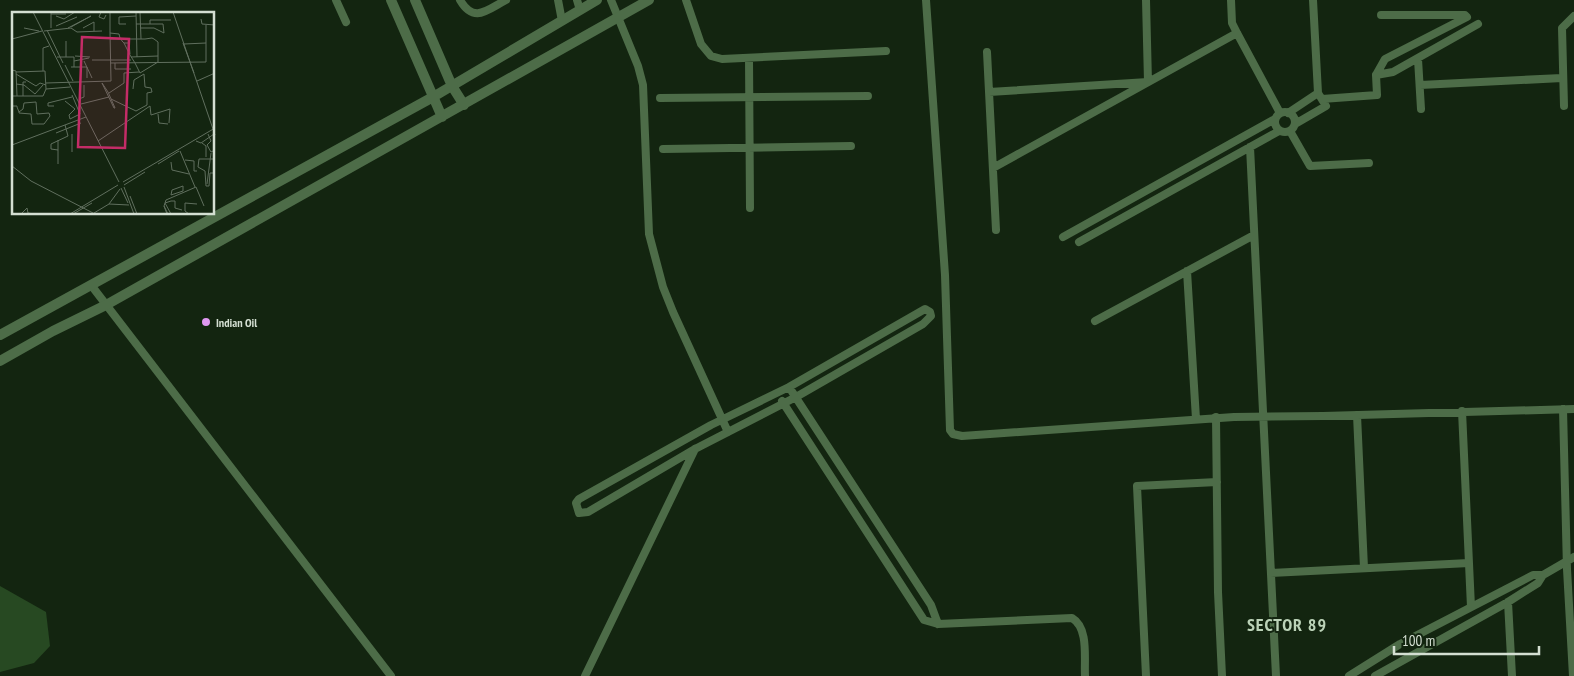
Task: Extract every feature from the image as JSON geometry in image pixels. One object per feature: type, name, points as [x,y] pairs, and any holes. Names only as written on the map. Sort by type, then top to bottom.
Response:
[{"type":"street","points":[[336,0],[346,22]]},
{"type":"street","points":[[391,0],[442,117]]},
{"type":"street","points":[[415,0],[452,86],[464,105]]},
{"type":"street","points":[[460,0],[466,11],[471,14],[478,14],[506,0]]},
{"type":"street","points":[[558,0],[562,21]]},
{"type":"street","points":[[0,335],[434,97],[562,21],[579,5],[597,0]]},
{"type":"street","points":[[611,0],[643,85],[649,234],[669,304],[728,432]]},
{"type":"street","points":[[0,362],[53,331],[108,304],[649,0]]},
{"type":"street","points":[[686,0],[701,44],[711,56],[722,59],[886,51]]},
{"type":"street","points":[[926,0],[945,275],[950,430],[953,434],[962,436],[1216,417],[1574,409]]},
{"type":"street","points":[[1146,0],[1148,82]]},
{"type":"street","points":[[1231,0],[1232,23],[1281,115]]},
{"type":"street","points":[[1079,242],[1279,131],[1292,127],[1326,106],[1320,96],[1313,0]]},
{"type":"street","points":[[1063,237],[1281,115],[1320,96],[1377,95],[1376,75],[1385,58],[1467,17],[1465,15],[1382,15]]},
{"type":"street","points":[[1564,106],[1562,28],[1574,16]]},
{"type":"street","points":[[1376,75],[1393,72],[1478,24]]},
{"type":"street","points":[[993,168],[1237,33]]},
{"type":"street","points":[[987,52],[996,230]]},
{"type":"street","points":[[749,58],[750,208]]},
{"type":"street","points":[[1418,59],[1421,110]]},
{"type":"street","points":[[1420,85],[1562,78]]},
{"type":"street","points":[[989,92],[1148,82]]},
{"type":"street","points":[[660,98],[868,96]]},
{"type":"street","points":[[1281,115],[1293,117],[1292,127],[1310,166],[1369,163]]},
{"type":"street","points":[[1279,131],[1275,126],[1281,115]]},
{"type":"street","points":[[663,149],[851,146]]},
{"type":"street","points":[[1250,147],[1276,676]]},
{"type":"street","points":[[1095,321],[1254,235]]},
{"type":"street","points":[[1187,271],[1196,419]]},
{"type":"street","points":[[93,284],[391,676]]},
{"type":"street","points":[[925,309],[930,312],[931,316],[923,324],[796,398],[695,449],[588,512],[579,513],[576,503],[579,499],[723,419],[789,387],[919,311],[925,309]]},
{"type":"street","points":[[789,387],[931,605],[938,624]]},
{"type":"street","points":[[776,393],[924,620],[938,624],[1072,618],[1079,622],[1083,631],[1085,676]]},
{"type":"street","points":[[1563,409],[1571,559],[1574,676]]},
{"type":"street","points":[[1462,411],[1471,608]]},
{"type":"street","points":[[1357,415],[1364,568]]},
{"type":"street","points":[[1216,417],[1218,592],[1222,676]]},
{"type":"street","points":[[585,676],[695,449]]},
{"type":"street","points":[[1146,676],[1137,486],[1217,482]]},
{"type":"street","points":[[1349,676],[1400,644],[1533,575],[1543,575],[1571,559]]},
{"type":"street","points":[[1271,573],[1469,563]]},
{"type":"street","points":[[1375,676],[1538,584],[1543,575]]},
{"type":"street","points":[[1508,602],[1512,676]]},
{"type":"green space","points":[[0,586],[46,612],[50,646],[34,663],[0,672]]},
{"type":"place","name":"Indian Oil","points":[[206,322]]},
{"type":"district","name":"SECTOR 89","points":[[1287,624]]}]
